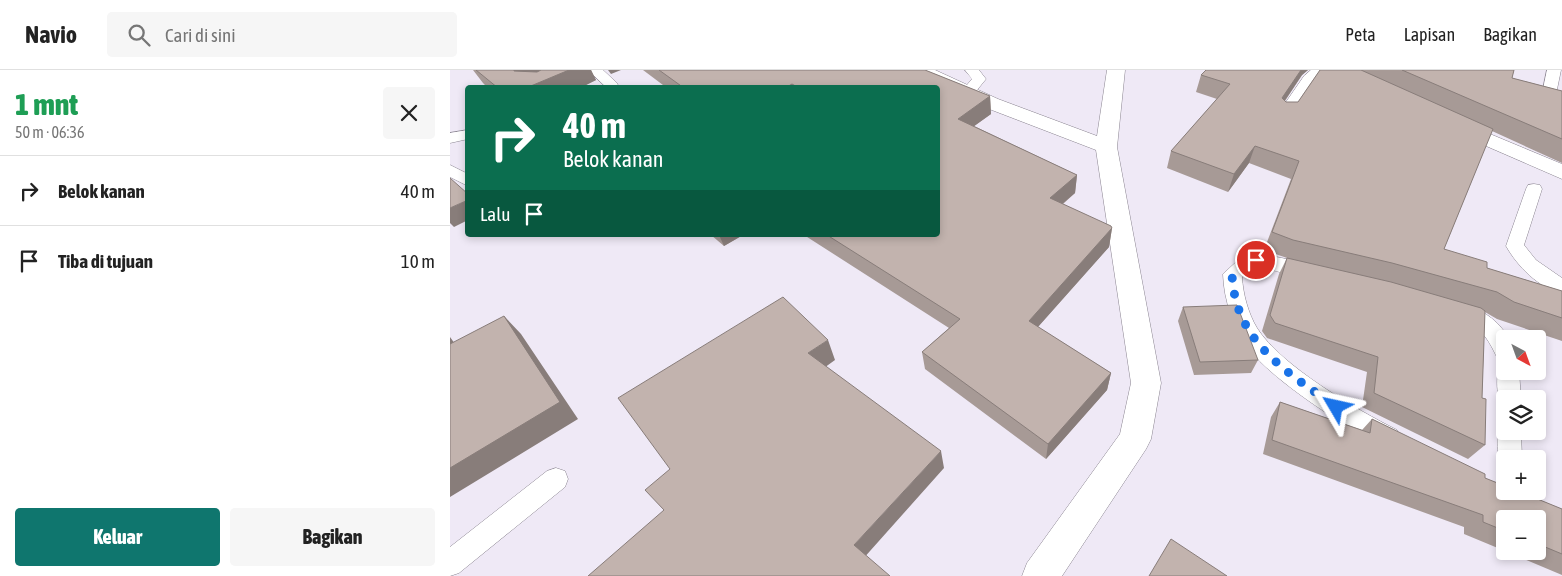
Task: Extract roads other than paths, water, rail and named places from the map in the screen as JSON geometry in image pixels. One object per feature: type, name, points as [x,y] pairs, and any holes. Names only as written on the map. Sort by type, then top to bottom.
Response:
[{"type":"street","points":[[920,70],[968,92],[1106,146]]},
{"type":"street","points":[[1040,576],[1136,438],[1146,383],[1106,146],[1116,70]]},
{"type":"street","points":[[1438,117],[1562,172]]},
{"type":"lane","points":[[595,70],[607,85]]},
{"type":"lane","points":[[968,92],[979,79],[972,70]]},
{"type":"lane","points":[[1284,114],[1309,79],[1319,70]]},
{"type":"lane","points":[[1548,99],[1554,70],[1562,72]]},
{"type":"lane","points":[[450,138],[465,135]]},
{"type":"lane","points":[[450,170],[465,179]]},
{"type":"lane","points":[[1534,189],[1515,246],[1520,256],[1529,265],[1562,288]]},
{"type":"lane","points":[[1332,277],[1256,260],[1242,265],[1232,274],[1233,296],[1246,325],[1263,351],[1336,407],[1365,425],[1410,448]]},
{"type":"lane","points":[[1442,306],[1474,316],[1487,324],[1496,334]]},
{"type":"lane","points":[[450,564],[556,479]]}]
